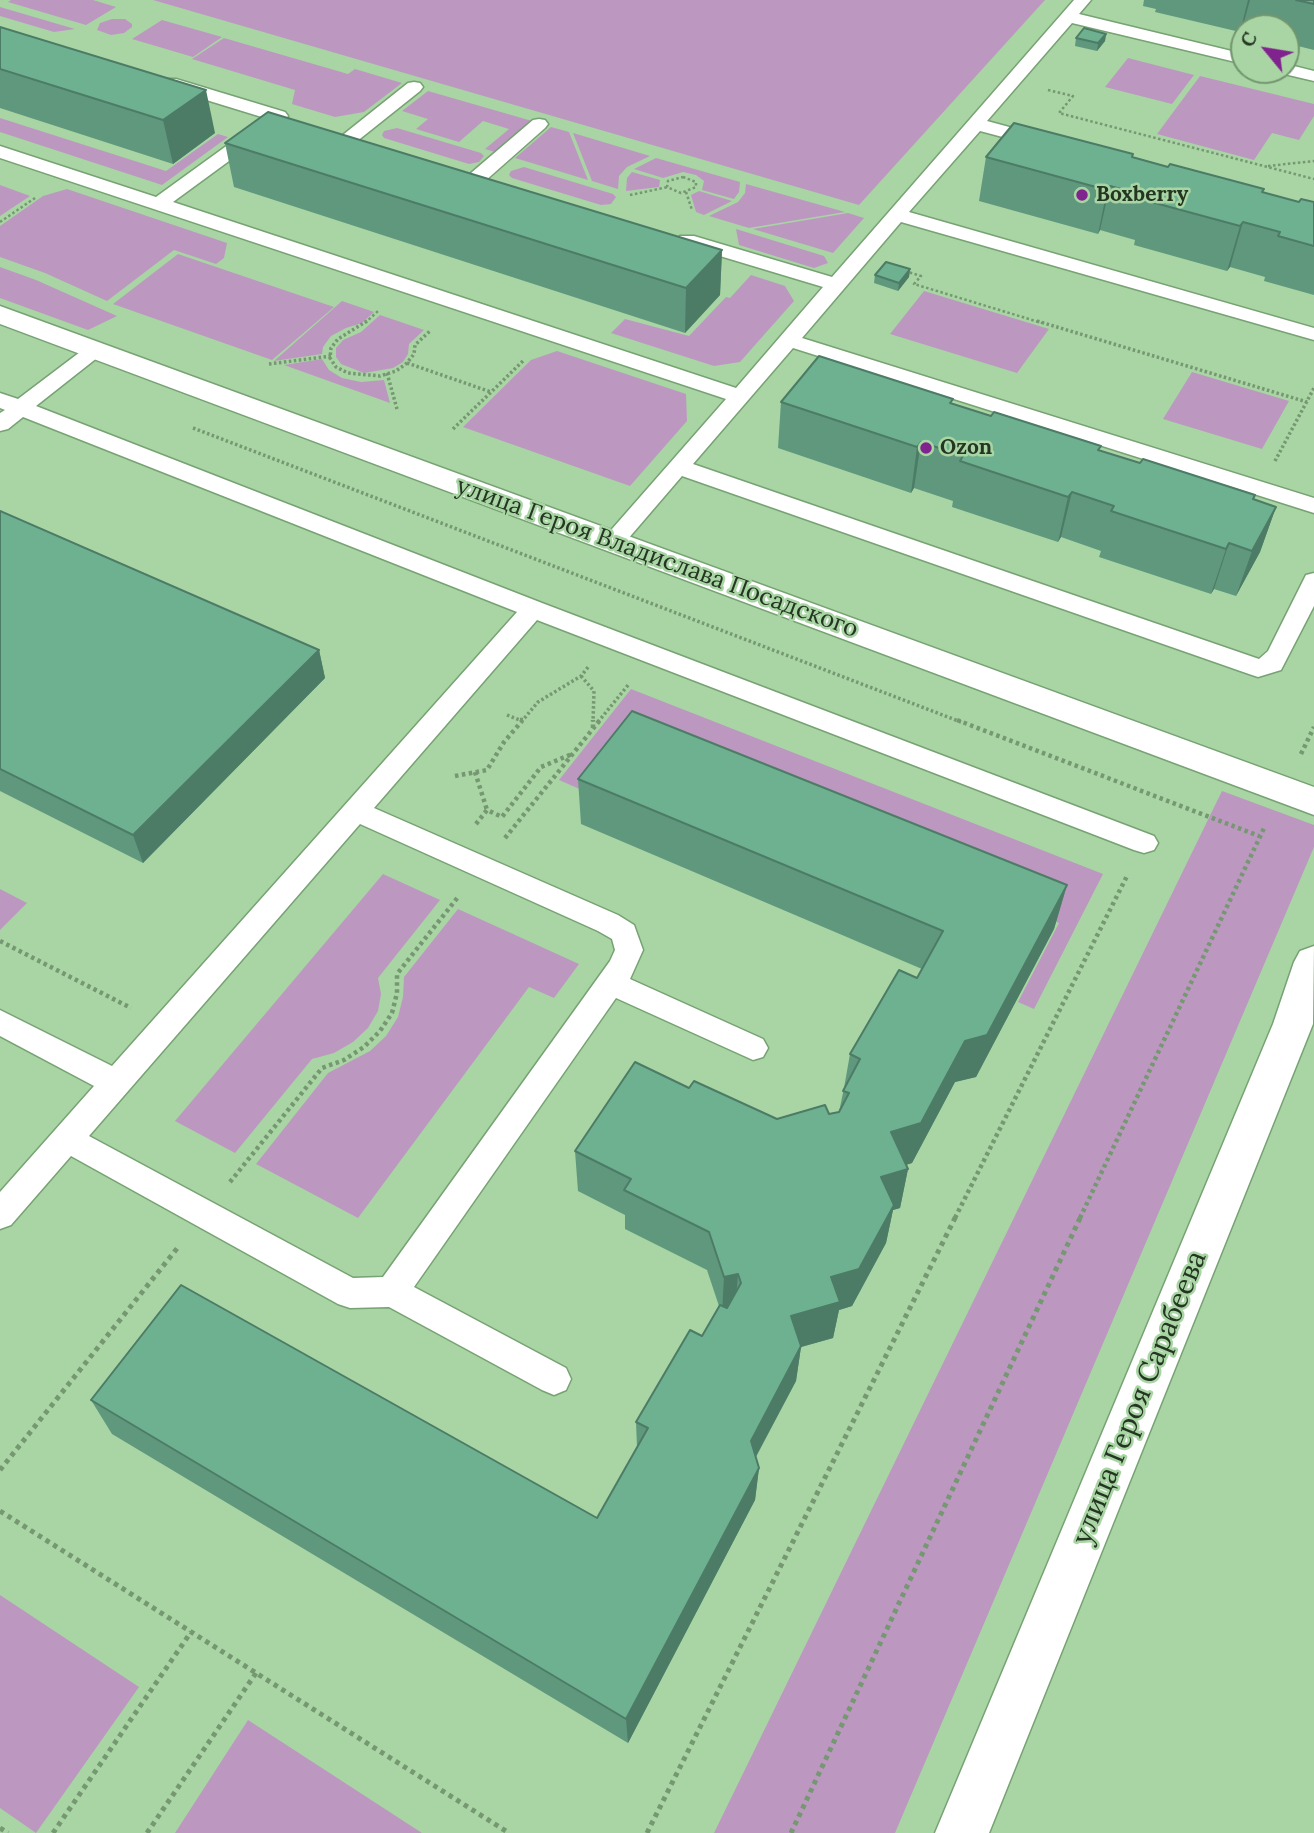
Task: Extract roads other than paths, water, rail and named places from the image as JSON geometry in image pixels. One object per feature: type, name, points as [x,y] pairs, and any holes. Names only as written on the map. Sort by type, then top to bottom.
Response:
[{"type":"street","name":"улица Героя Владислава Посадского","points":[[0,314],[1314,801]]},
{"type":"street","name":"улица Героя Сарабеева","points":[[962,1833],[1293,1024],[1314,962]]},
{"type":"lane","points":[[613,542],[1083,0]]},
{"type":"lane","points":[[1069,17],[1230,56]]},
{"type":"lane","points":[[146,76],[288,119],[159,204]]},
{"type":"lane","points":[[376,145],[343,136],[414,87]]},
{"type":"lane","points":[[504,184],[472,175],[540,124]]},
{"type":"lane","points":[[976,124],[1060,146]]},
{"type":"lane","points":[[0,152],[740,396]]},
{"type":"lane","points":[[897,215],[1314,334]]},
{"type":"lane","points":[[675,236],[836,285]]},
{"type":"lane","points":[[789,340],[1314,506]]},
{"type":"lane","points":[[0,424],[11,404],[95,350]]},
{"type":"lane","points":[[11,404],[533,609],[1144,843]]},
{"type":"lane","points":[[678,467],[1258,668],[1272,664],[1279,654],[1314,581]]},
{"type":"lane","points":[[0,1215],[533,609]]},
{"type":"lane","points":[[356,811],[608,923],[624,933],[629,950],[611,983],[392,1293]]},
{"type":"lane","points":[[611,983],[753,1048]]},
{"type":"lane","points":[[0,1021],[116,1083]]},
{"type":"lane","points":[[67,1139],[350,1293],[392,1293],[554,1379]]},
{"type":"place","name":"Boxberry","points":[[1082,195]]},
{"type":"place","name":"Ozon","points":[[926,448]]}]
